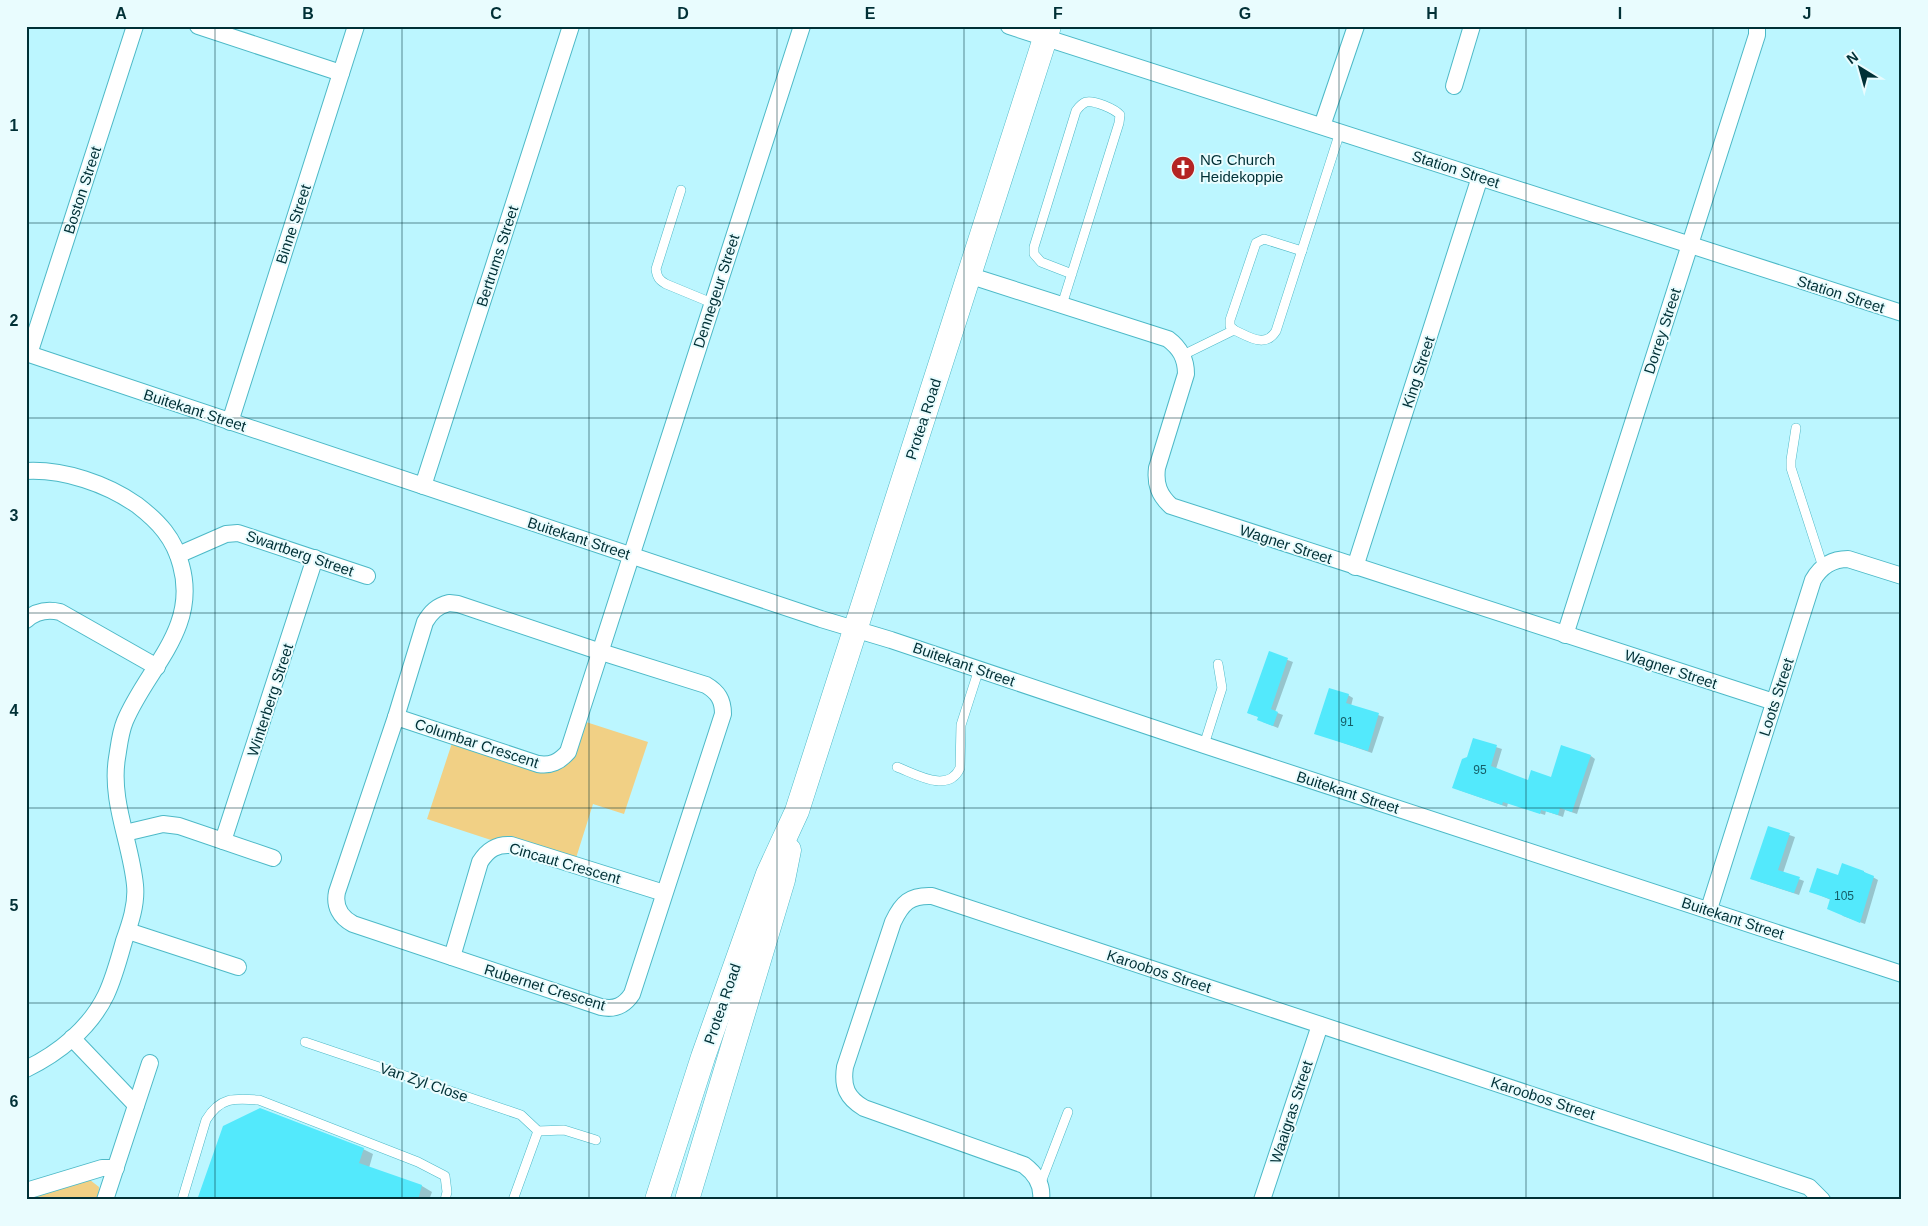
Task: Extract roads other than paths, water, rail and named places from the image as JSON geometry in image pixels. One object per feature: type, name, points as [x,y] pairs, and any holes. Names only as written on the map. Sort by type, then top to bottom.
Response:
[{"type":"street","name":"Boston Street","points":[[27,354],[135,26]]},
{"type":"street","points":[[198,26],[342,73]]},
{"type":"street","name":"Binne Street","points":[[230,422],[356,26]]},
{"type":"street","name":"Bertrums Street","points":[[423,486],[571,26]]},
{"type":"street","name":"Dennegeur Street","points":[[601,652],[802,26]]},
{"type":"street","name":"Station Street","points":[[1009,26],[1047,32],[1340,132],[1902,313]]},
{"type":"street","points":[[1322,126],[1356,26]]},
{"type":"street","points":[[1454,86],[1472,26]]},
{"type":"street","name":"Dorrey Street","points":[[1565,635],[1757,35],[1758,26]]},
{"type":"street","name":"Protea Road","points":[[657,1200],[704,1056],[768,874],[796,812],[1047,32]]},
{"type":"street","name":"King Street","points":[[1355,567],[1480,177]]},
{"type":"street","points":[[968,275],[1168,339],[1177,346],[1183,355]]},
{"type":"street","name":"Buitekant Street","points":[[27,354],[855,630],[891,640],[1204,745],[1902,974]]},
{"type":"street","name":"Wagner Street","points":[[1183,355],[1186,364],[1186,374],[1157,468],[1156,478],[1163,499],[1171,506],[1774,702]]},
{"type":"street","points":[[26,471],[69,475],[117,492],[159,523],[171,539],[178,555],[184,582],[183,610],[177,631],[131,710],[121,731],[114,780],[136,887],[134,908],[128,931],[105,996],[90,1020],[54,1053],[26,1069]]},
{"type":"street","name":"Swartberg Street","points":[[178,555],[226,534],[238,533],[366,576]]},
{"type":"street","name":"Winterberg Street","points":[[223,841],[315,558]]},
{"type":"street","points":[[1823,567],[1834,561],[1848,559],[1902,576]]},
{"type":"street","name":"Loots Street","points":[[1708,910],[1814,580],[1823,567]]},
{"type":"street","name":"Rubernet Crescent","points":[[449,603],[458,604],[714,689],[723,704],[723,714],[632,994],[622,1005],[615,1008],[601,1007],[352,924],[341,915],[336,903],[337,892],[396,717],[425,622],[439,606],[449,603]]},
{"type":"street","points":[[26,620],[38,612],[53,610],[60,612],[157,667]]},
{"type":"street","name":"Columbar Crescent","points":[[396,717],[538,764],[547,766],[554,764],[561,760],[571,746],[601,652]]},
{"type":"street","name":"Protea Road","points":[[687,1200],[784,880],[796,812]]},
{"type":"street","points":[[125,833],[168,824],[272,858]]},
{"type":"street","name":"Cincaut Crescent","points":[[452,957],[480,862],[487,852],[498,846],[511,845],[664,894]]},
{"type":"street","name":"Karoobos Street","points":[[1041,1192],[1031,1170],[1024,1165],[864,1108],[854,1102],[848,1093],[843,1078],[845,1067],[893,922],[898,912],[910,899],[920,895],[932,896],[1809,1186],[1822,1200]]},
{"type":"street","points":[[128,931],[238,967]]},
{"type":"street","name":"Waaigras Street","points":[[1262,1200],[1320,1025]]},
{"type":"street","points":[[72,1038],[136,1106]]},
{"type":"street","points":[[105,1200],[150,1063]]},
{"type":"street","points":[[26,1191],[102,1168],[116,1168]]},
{"type":"lane","points":[[1062,305],[1072,274],[1120,115],[1117,111],[1090,102],[1080,105],[1076,110],[1034,247],[1036,258],[1041,262],[1072,274]]},
{"type":"lane","points":[[1302,251],[1264,239],[1256,243],[1230,320],[1230,326],[1234,330],[1259,341],[1272,337],[1276,331],[1302,251],[1340,132]]},
{"type":"lane","points":[[681,190],[656,269],[656,275],[666,284],[712,303]]},
{"type":"lane","points":[[1183,355],[1234,330]]},
{"type":"lane","points":[[1796,428],[1791,468],[1823,567]]},
{"type":"lane","points":[[1204,745],[1222,688],[1218,664]]},
{"type":"lane","points":[[896,767],[939,782],[952,779],[957,775],[960,768],[962,725],[979,669]]},
{"type":"lane","name":"Van Zyl Close","points":[[304,1042],[521,1115],[538,1131]]},
{"type":"lane","points":[[182,1200],[206,1120],[212,1110],[222,1102],[238,1098],[259,1100],[418,1162],[445,1176],[447,1192],[445,1200]]},
{"type":"lane","points":[[1041,1192],[1068,1112]]},
{"type":"lane","points":[[513,1200],[538,1131],[564,1130],[596,1140]]},
{"type":"place","name":"NG Church Heidekoppie","points":[[1183,168]]}]
